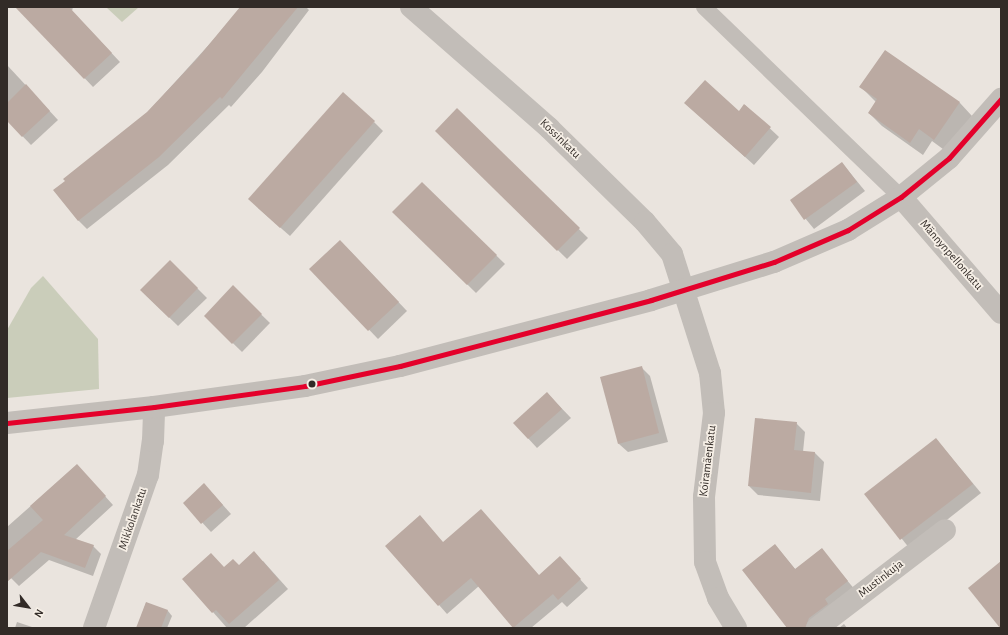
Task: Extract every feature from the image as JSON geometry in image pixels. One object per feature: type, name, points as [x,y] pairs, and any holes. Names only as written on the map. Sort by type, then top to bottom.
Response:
[{"type":"street","name":"Kossinkatu","points":[[411,7],[549,128],[645,222],[672,254],[685,289]]},
{"type":"street","points":[[7,423],[306,386],[400,366],[505,340],[685,289],[813,247],[876,215],[949,158],[1001,99]]},
{"type":"street","name":"Männynpellonkatu","points":[[901,197],[1001,313]]},
{"type":"street","name":"Koiramäenkatu","points":[[685,289],[710,373],[714,413],[702,523],[705,562],[718,598],[736,628]]},
{"type":"street","name":"Mikkolankatu","points":[[94,628],[148,475],[153,441],[154,406]]},
{"type":"street","name":"Mustinkuja","points":[[817,628],[945,530]]},
{"type":"lane","points":[[704,7],[901,197]]},
{"type":"green space","points":[[106,7],[139,7],[122,22]]},
{"type":"green space","points":[[43,276],[98,339],[99,389],[7,398],[7,330],[31,288]]},
{"type":"building","points":[[15,7],[69,7],[112,53],[84,79]]},
{"type":"building","points":[[240,7],[298,7],[222,99],[220,97],[159,157],[78,221],[53,190],[65,181],[63,179],[147,112],[197,59]]},
{"type":"building","points":[[885,50],[960,102],[934,140],[919,129],[910,143],[868,113],[877,99],[859,87]]},
{"type":"building","points":[[705,80],[739,111],[744,104],[771,127],[745,157],[684,103]]},
{"type":"building","points":[[26,84],[50,111],[22,137],[7,121],[7,103]]},
{"type":"building","points":[[343,92],[375,121],[280,228],[248,199]]},
{"type":"building","points":[[457,108],[580,228],[557,251],[435,131]]},
{"type":"building","points":[[842,162],[857,182],[804,220],[790,200]]},
{"type":"building","points":[[422,182],[497,255],[467,285],[392,212]]},
{"type":"building","points":[[340,240],[399,302],[368,331],[309,269]]},
{"type":"building","points":[[170,260],[198,288],[169,318],[140,290]]},
{"type":"building","points":[[233,285],[262,314],[232,344],[204,316]]},
{"type":"building","points":[[642,366],[659,433],[618,444],[600,377]]},
{"type":"building","points":[[547,392],[562,409],[528,439],[513,423]]},
{"type":"building","points":[[755,418],[797,422],[794,450],[815,452],[811,493],[748,486]]},
{"type":"building","points":[[936,438],[973,484],[900,540],[864,494]]},
{"type":"building","points":[[77,464],[106,496],[64,535],[94,545],[85,568],[41,552],[7,582],[7,551],[43,520],[30,506]]},
{"type":"building","points":[[204,483],[223,505],[201,524],[183,503]]},
{"type":"building","points":[[481,509],[539,575],[560,556],[581,579],[558,600],[553,594],[513,628],[471,578],[438,606],[385,546],[420,515],[443,542]]},
{"type":"building","points":[[775,544],[795,569],[822,548],[848,581],[825,599],[828,604],[809,618],[805,628],[787,628],[742,570]]},
{"type":"building","points":[[254,551],[279,580],[229,624],[216,610],[212,613],[182,579],[211,553],[224,567],[233,559],[239,565]]},
{"type":"building","points":[[1001,561],[1001,628],[1000,628],[968,588]]},
{"type":"building","points":[[146,602],[168,610],[161,628],[136,628]]},
{"type":"transit line","points":[[7,423],[154,407],[305,386],[400,366],[651,300],[774,262],[848,230],[901,197],[949,158],[1001,99]]}]
